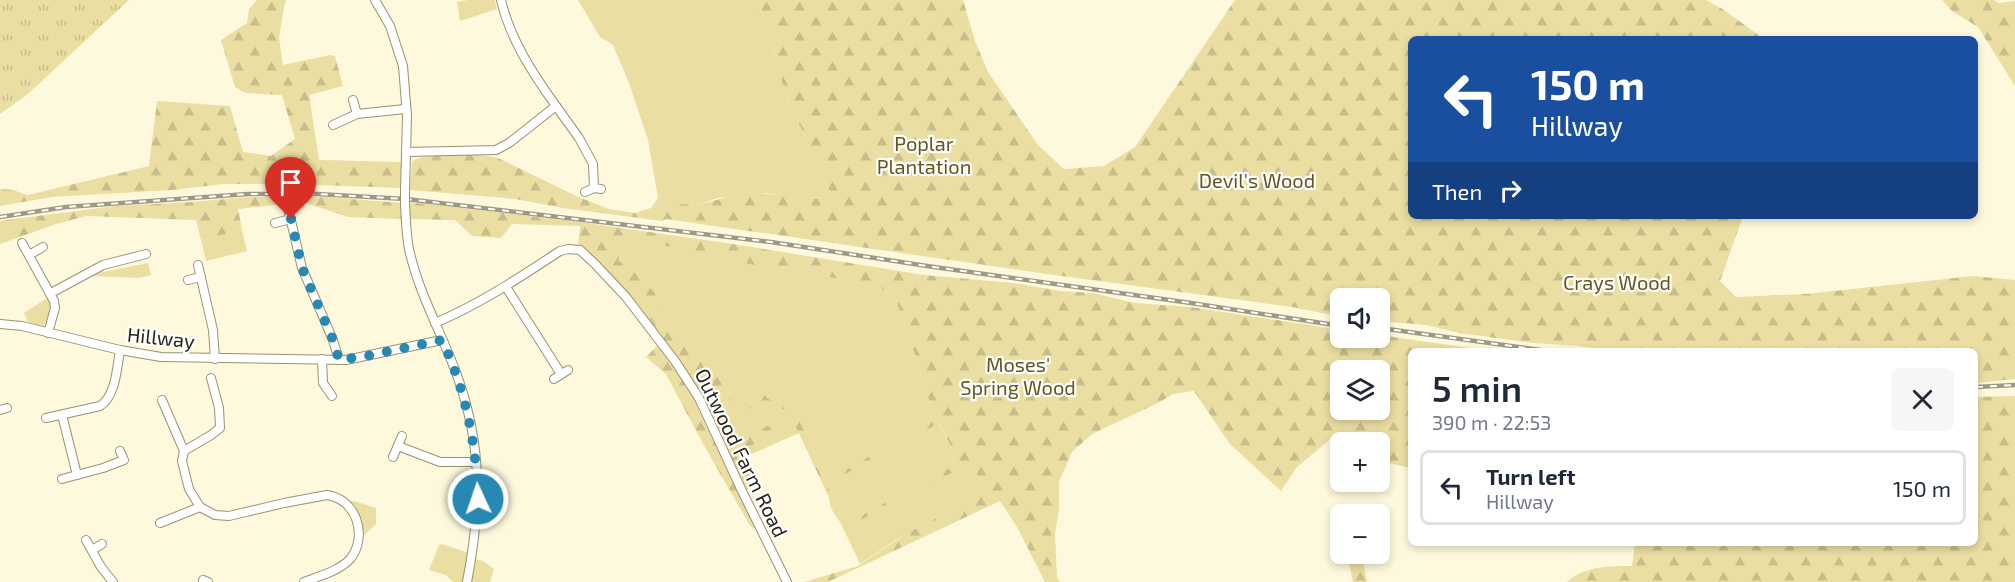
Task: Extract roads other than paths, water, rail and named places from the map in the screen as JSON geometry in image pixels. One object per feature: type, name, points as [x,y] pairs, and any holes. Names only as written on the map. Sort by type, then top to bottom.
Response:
[{"type":"street","points":[[375,0],[390,26],[400,53],[407,116],[405,204],[411,257],[464,396],[472,431],[478,499],[467,582]]},
{"type":"street","points":[[501,0],[510,27],[532,73],[579,138],[593,164],[598,188],[585,192]]},
{"type":"street","points":[[353,100],[357,114]]},
{"type":"street","points":[[406,152],[496,150],[556,106]]},
{"type":"street","points":[[333,125],[357,114],[405,109]]},
{"type":"street","points":[[288,208],[302,268],[333,340],[339,360]]},
{"type":"street","points":[[275,223],[291,219]]},
{"type":"street","points":[[22,243],[51,293],[55,308],[48,333]]},
{"type":"street","points":[[29,255],[43,247]]},
{"type":"street","name":"Outwood Farm Road","points":[[435,323],[470,308],[560,251],[580,250],[612,282],[663,344],[699,398],[787,582]]},
{"type":"street","points":[[51,293],[103,265],[146,254]]},
{"type":"street","points":[[198,265],[213,330],[215,359]]},
{"type":"street","points":[[189,280],[201,277]]},
{"type":"street","points":[[506,287],[561,374]]},
{"type":"street","name":"Hillway","points":[[0,324],[148,356],[339,360],[444,344]]},
{"type":"street","points":[[46,418],[100,406],[107,402],[120,350]]},
{"type":"street","points":[[322,359],[323,383],[332,396]]},
{"type":"street","points":[[184,451],[220,428],[219,408],[211,378]]},
{"type":"street","points":[[162,400],[184,451],[182,461],[186,481],[200,507],[210,513],[223,516],[320,496],[334,496],[346,502],[357,520],[358,541],[355,551],[343,565],[304,582]]},
{"type":"street","points":[[62,415],[76,475]]},
{"type":"street","points":[[393,457],[402,436]]},
{"type":"street","points":[[398,446],[440,462],[476,462]]},
{"type":"street","points":[[62,479],[124,460],[120,451]]},
{"type":"street","points":[[160,523],[200,507]]},
{"type":"street","points":[[86,540],[101,567],[113,582]]},
{"type":"street","points":[[92,550],[102,544]]},
{"type":"railway","points":[[0,217],[66,207],[248,194],[317,194],[406,199],[771,242],[1330,324]]},
{"type":"railway","points":[[1390,329],[1526,348]]},
{"type":"railway","points":[[1978,387],[2015,385]]},
{"type":"park label","name":"Poplar Plantation","points":[[924,156]]},
{"type":"park label","name":"Devil's Wood","points":[[1257,181]]},
{"type":"park label","name":"Crays Wood","points":[[1617,283]]},
{"type":"park label","name":"Moses' Spring Wood","points":[[1018,376]]}]
